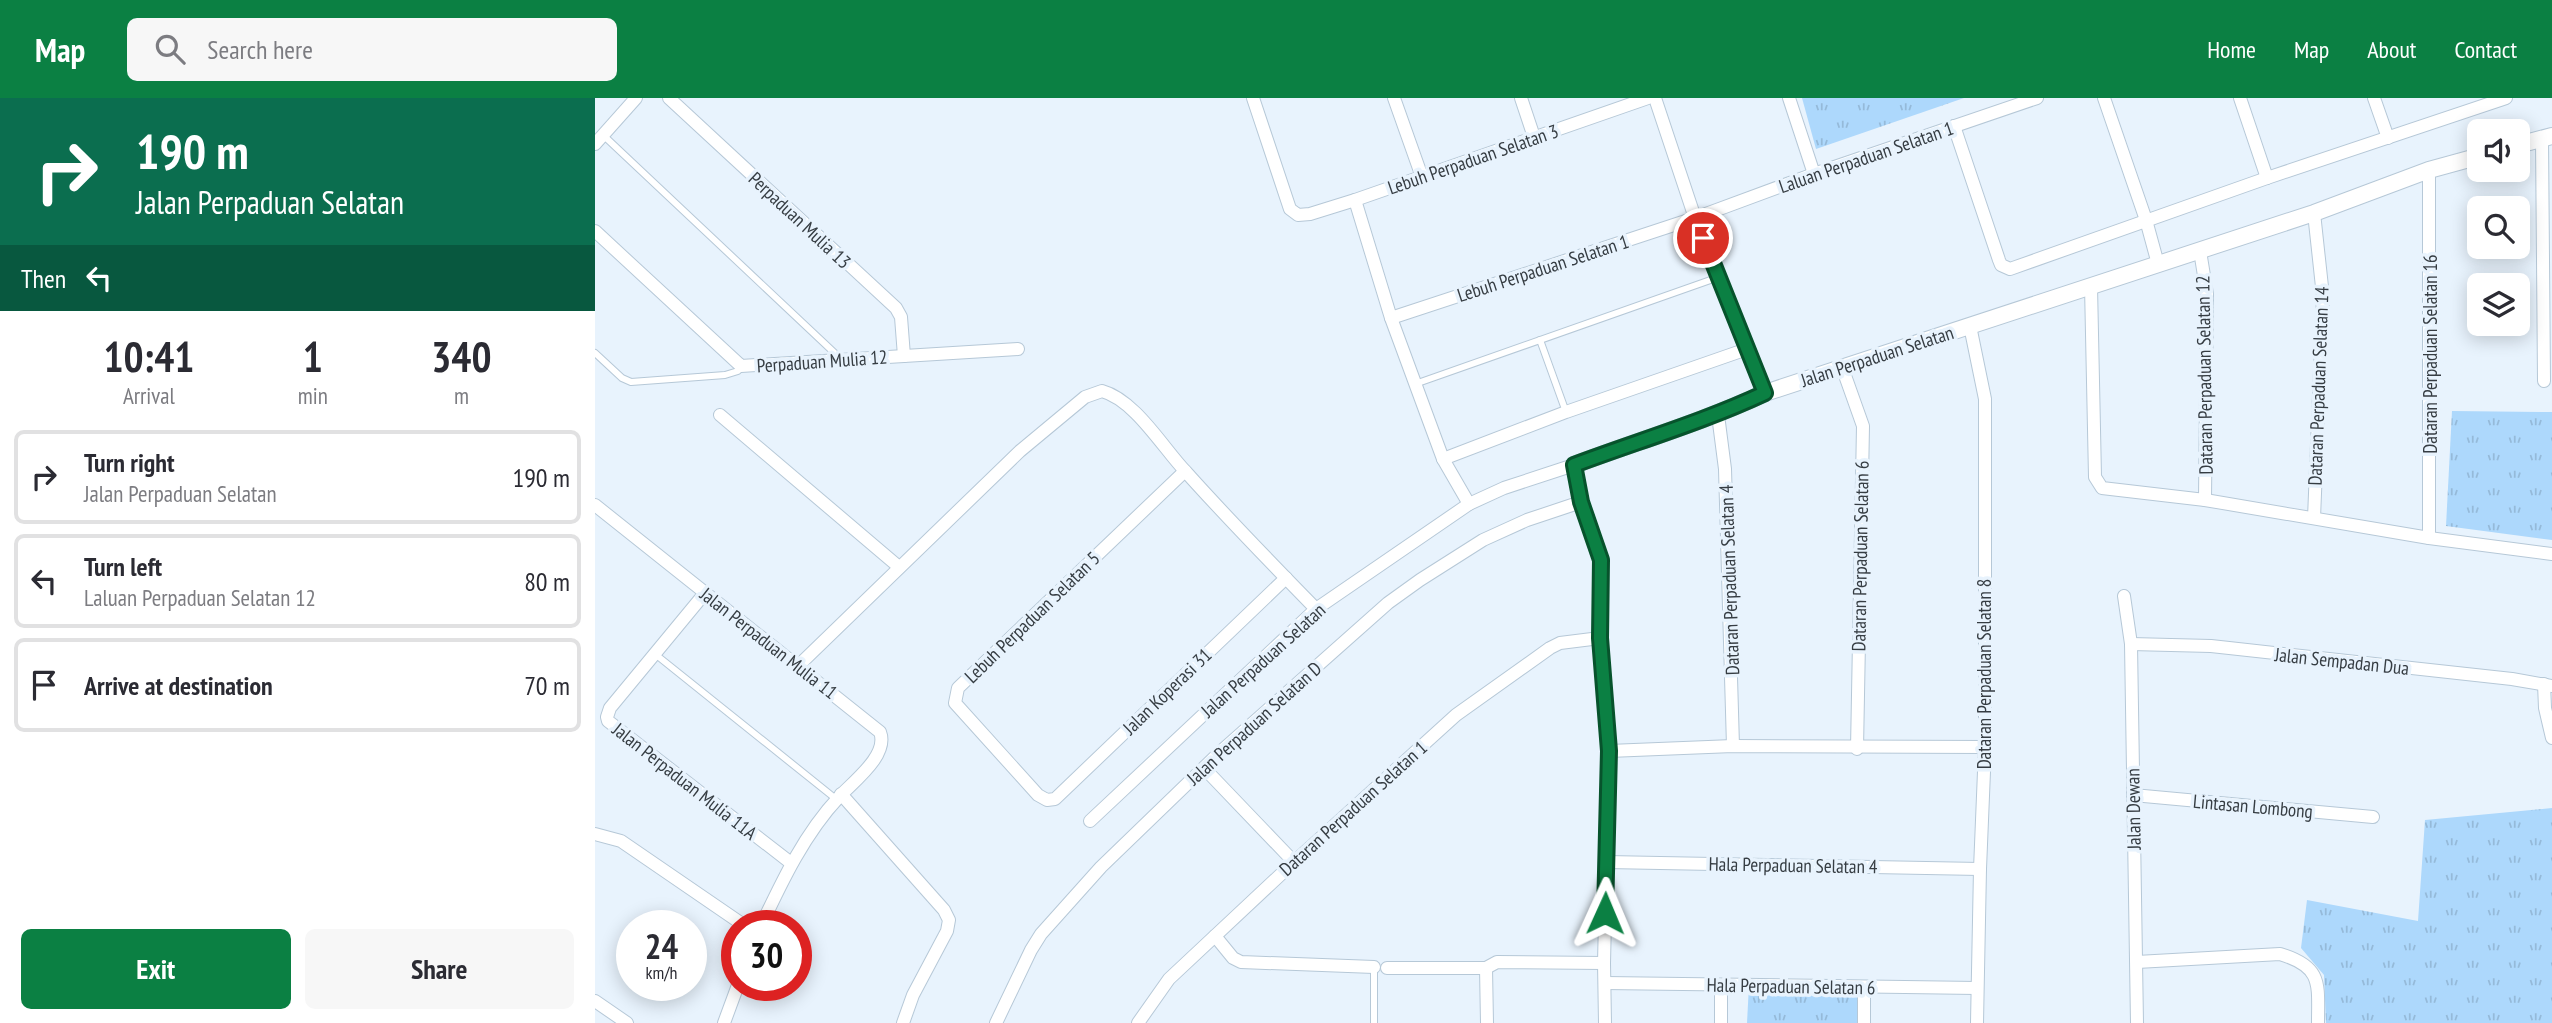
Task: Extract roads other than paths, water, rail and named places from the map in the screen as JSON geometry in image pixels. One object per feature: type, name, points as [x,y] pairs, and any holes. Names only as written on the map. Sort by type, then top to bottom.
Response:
[{"type":"street","points":[[599,139],[636,98]]},
{"type":"street","name":"Perpaduan Mulia 13","points":[[669,98],[896,308],[901,317],[904,356]]},
{"type":"street","name":"Lebuh Perpaduan Selatan 3","points":[[1253,98],[1290,209],[1298,215],[1355,200],[1648,98]]},
{"type":"street","points":[[1394,98],[1422,177]]},
{"type":"street","points":[[1521,98],[1534,137]]},
{"type":"street","points":[[1655,98],[1695,218],[1765,393]]},
{"type":"street","points":[[1789,98],[1814,174]]},
{"type":"street","name":"Laluan Perpaduan Selatan 1","points":[[1695,218],[1814,174],[2037,98]]},
{"type":"street","points":[[2104,98],[2146,220],[2158,264]]},
{"type":"street","points":[[2240,98],[2267,178]]},
{"type":"street","points":[[2374,98],[2388,138]]},
{"type":"street","points":[[1954,126],[1999,260],[2005,267],[2014,268],[2267,178],[2505,98]]},
{"type":"street","points":[[2530,142],[2547,137],[2545,381]]},
{"type":"street","name":"Jalan Perpaduan Selatan","points":[[1090,821],[1316,609],[1469,504],[1504,488],[1718,415],[1765,393],[2314,214],[2428,170],[2467,160]]},
{"type":"street","name":"Dataran Perpaduan Selatan 16","points":[[2428,170],[2429,538]]},
{"type":"street","points":[[1355,200],[1391,318],[1443,459],[1469,504]]},
{"type":"street","name":"Dataran Perpaduan Selatan 14","points":[[2314,214],[2323,296],[2314,518]]},
{"type":"street","name":"Lebuh Perpaduan Selatan 1","points":[[1391,318],[1695,218]]},
{"type":"street","name":"Perpaduan Mulia 12","points":[[595,231],[741,366],[1018,349]]},
{"type":"street","name":"Dataran Perpaduan Selatan 12","points":[[2200,251],[2207,294],[2205,500]]},
{"type":"street","points":[[2091,286],[2095,477],[2102,488],[2205,500],[2429,538],[2552,554]]},
{"type":"street","name":"Dataran Perpaduan Selatan 8","points":[[1970,326],[1985,399],[1985,747],[1977,1023]]},
{"type":"street","points":[[1443,459],[1566,412],[1747,349]]},
{"type":"street","name":"Dataran Perpaduan Selatan 6","points":[[1842,368],[1863,426],[1857,748]]},
{"type":"street","points":[[798,666],[1020,451],[1074,404],[1102,391],[1120,398],[1316,609]]},
{"type":"street","points":[[720,415],[899,568]]},
{"type":"street","name":"Dataran Perpaduan Selatan 4","points":[[1718,415],[1725,469],[1733,746]]},
{"type":"street","points":[[1574,465],[1581,502],[1601,560],[1600,638],[1609,751],[1605,1023]]},
{"type":"street","name":"Lebuh Perpaduan Selatan 5","points":[[1047,800],[1038,795],[955,703],[958,688],[1185,471]]},
{"type":"street","name":"Jalan Perpaduan Selatan D","points":[[996,1023],[1041,934],[1101,867],[1204,768],[1388,603],[1483,540],[1527,520],[1581,502]]},
{"type":"street","name":"Jalan Perpaduan Mulia 11","points":[[595,505],[876,727],[883,739],[880,753],[839,797]]},
{"type":"street","name":"Jalan Koperasi 31","points":[[1047,800],[1055,799],[1062,793],[1286,578]]},
{"type":"street","name":"Jalan Perpaduan Mulia 11A","points":[[705,593],[610,708],[608,722],[791,863]]},
{"type":"street","name":"Jalan Dewan","points":[[2124,596],[2131,644],[2137,1023]]},
{"type":"street","name":"Dataran Perpaduan Selatan 1","points":[[1138,1023],[1169,979],[1456,715],[1550,648],[1560,643],[1600,638]]},
{"type":"street","name":"Jalan Sempadan Dua","points":[[2131,644],[2211,646],[2548,685]]},
{"type":"street","points":[[2548,685],[2545,708],[2552,738]]},
{"type":"street","points":[[1609,751],[1733,746],[1985,747]]},
{"type":"street","points":[[1204,768],[1294,862]]},
{"type":"street","name":"Lintasan Lombong","points":[[2133,795],[2372,817]]},
{"type":"street","points":[[769,910],[791,863],[839,797],[944,910],[949,920],[947,931],[913,995],[903,1023]]},
{"type":"street","points":[[595,834],[621,841],[722,910]]},
{"type":"street","name":"Hala Perpaduan Selatan 4","points":[[1607,862],[1980,869]]},
{"type":"street","points":[[1215,936],[1233,958],[1241,962],[1381,968],[1486,968],[1497,962],[1604,963]]},
{"type":"street","points":[[2137,962],[2280,954],[2295,959],[2316,976],[2319,988],[2318,1023]]},
{"type":"street","points":[[1486,968],[1487,1023]]},
{"type":"street","name":"Hala Perpaduan Selatan 6","points":[[1605,983],[1977,988]]},
{"type":"street","points":[[1721,985],[1721,1023]]},
{"type":"street","points":[[1864,987],[1864,1023]]},
{"type":"street","points":[[595,1001],[627,1023]]},
{"type":"street","points":[[728,1022],[734,1001]]},
{"type":"lane","points":[[599,139],[842,359]]},
{"type":"lane","points":[[1415,384],[1720,277]]},
{"type":"lane","points":[[1540,340],[1566,412]]},
{"type":"lane","points":[[595,353],[622,378],[631,382],[725,375],[738,371],[741,366]]},
{"type":"lane","points":[[655,654],[839,797]]},
{"type":"lane","points":[[1374,1023],[1381,968]]}]
